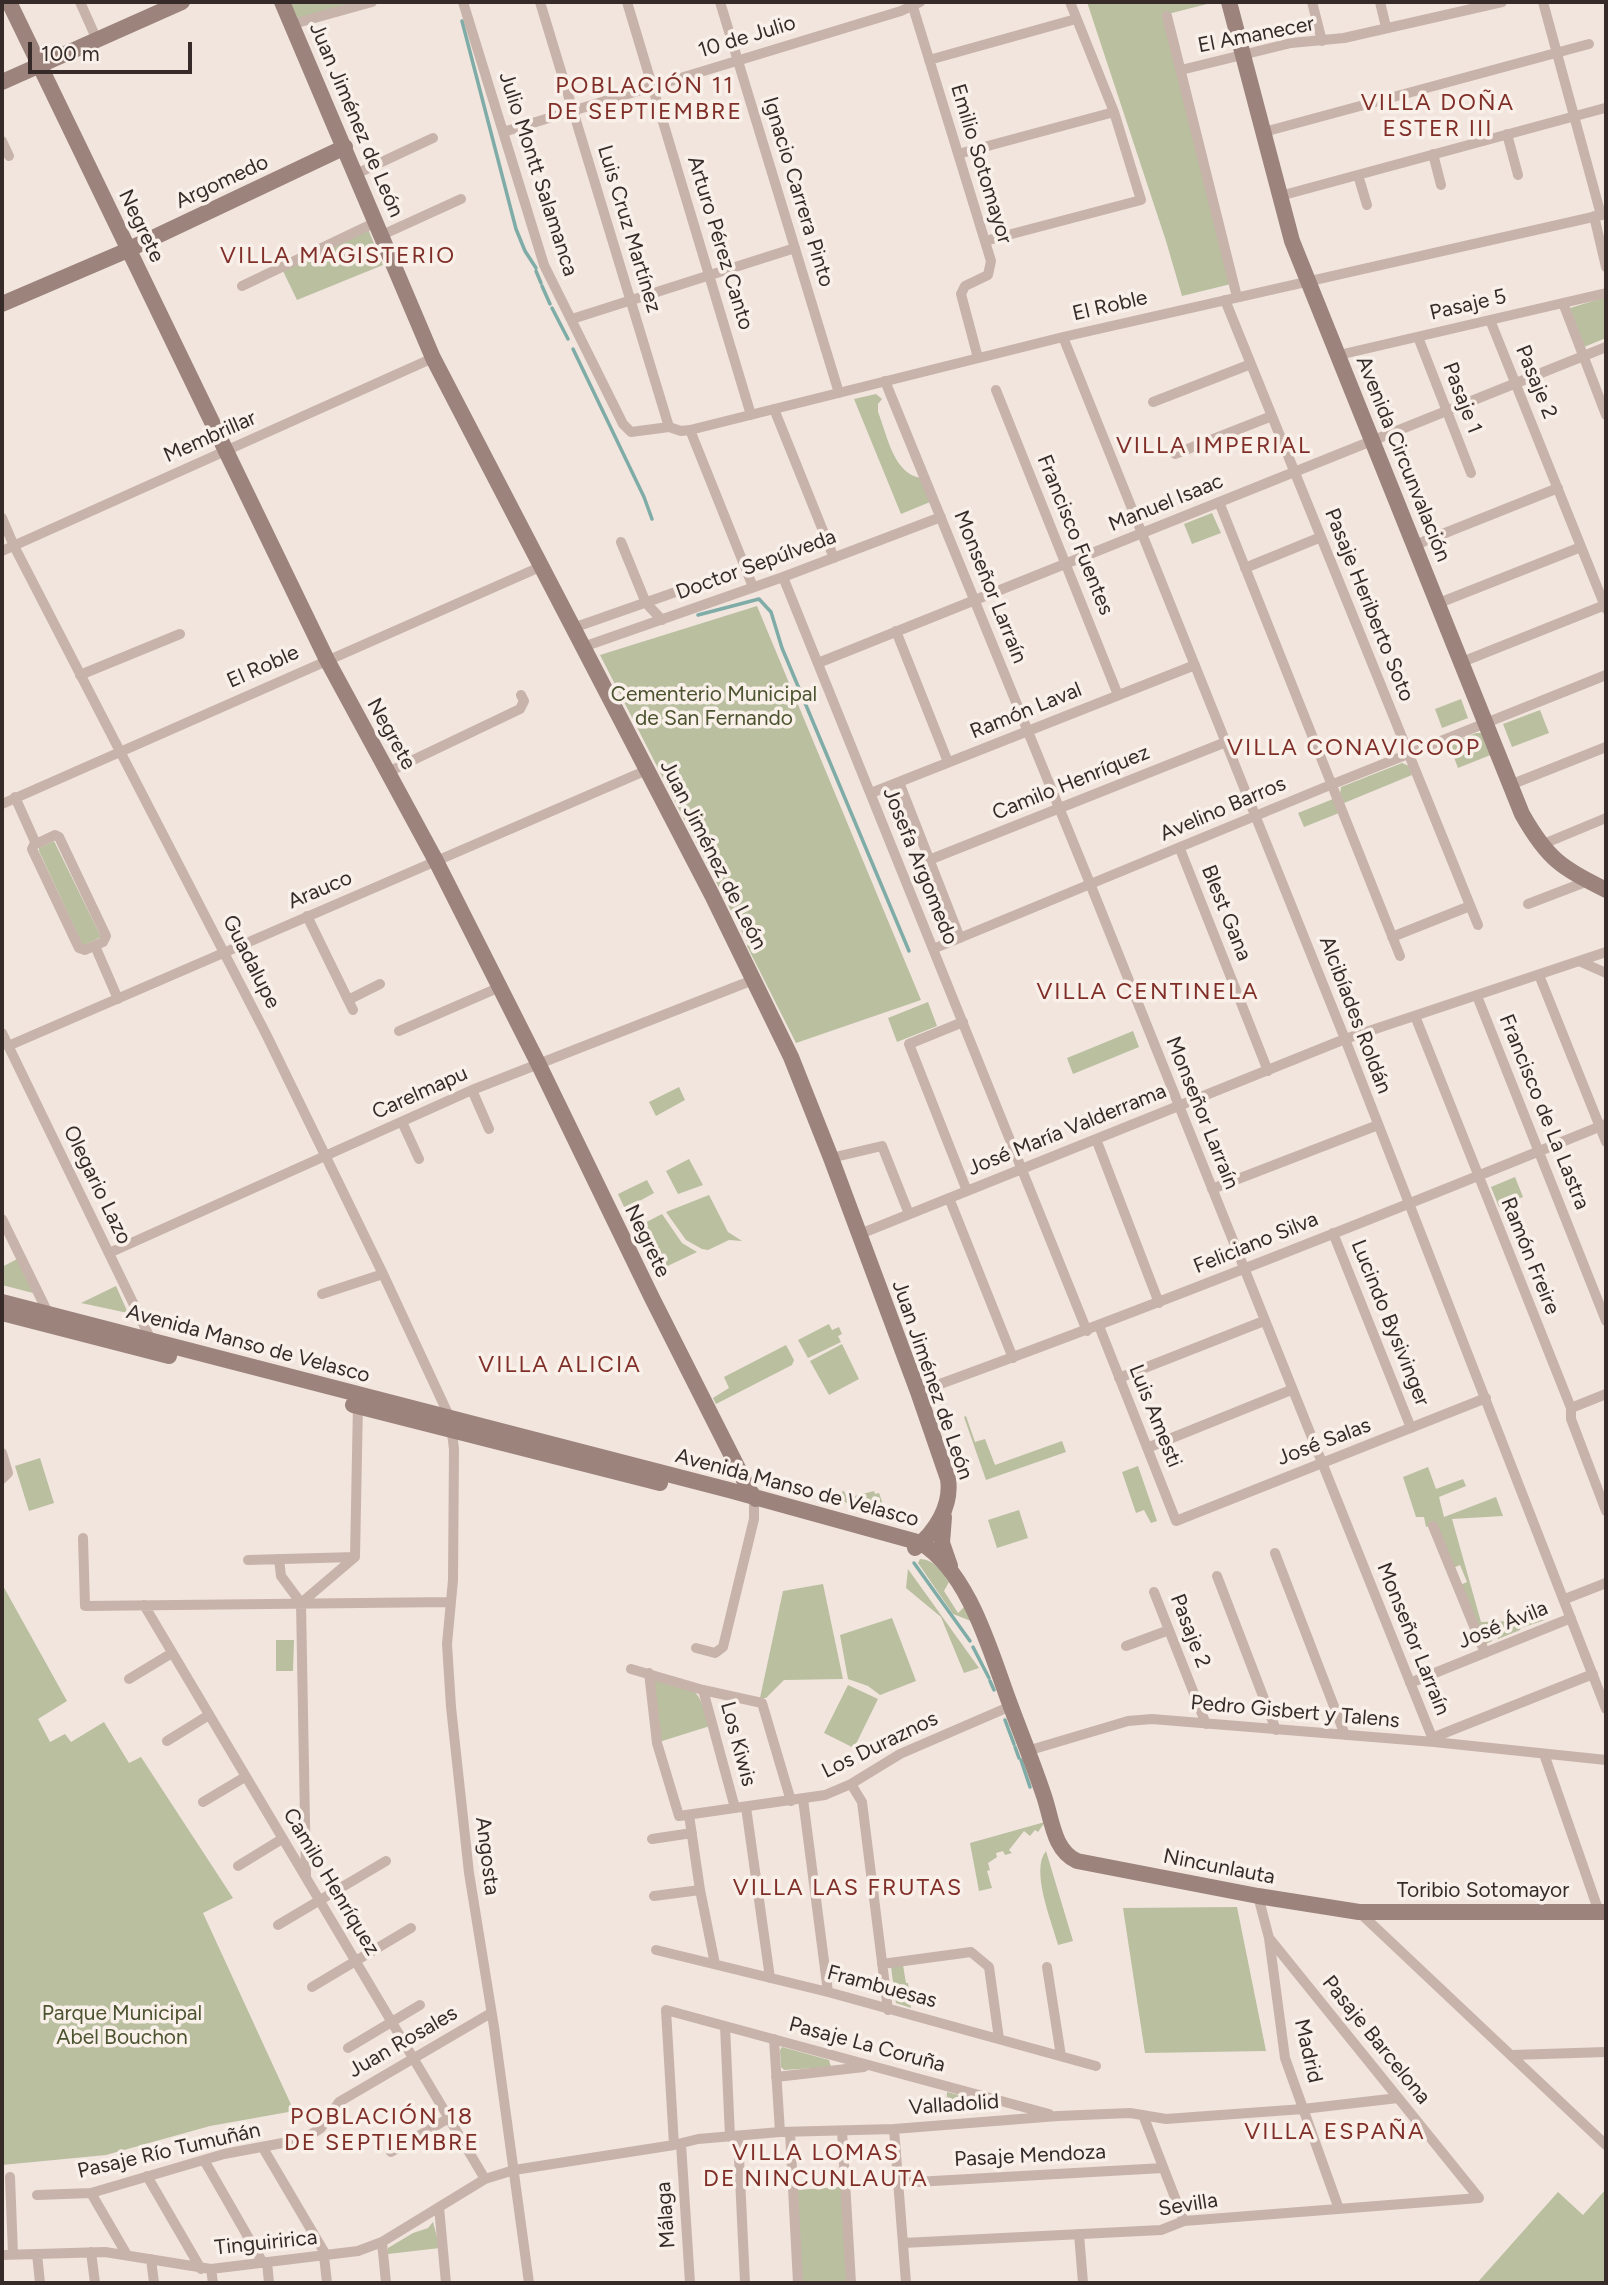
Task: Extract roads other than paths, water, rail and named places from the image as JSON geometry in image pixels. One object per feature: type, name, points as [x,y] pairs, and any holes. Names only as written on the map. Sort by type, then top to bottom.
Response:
[{"type":"main road","name":"Negrete","points":[[9,2],[327,660],[436,861],[500,987],[741,1487],[759,1505]]},
{"type":"main road","points":[[2,82],[182,2]]},
{"type":"main road","name":"Juan Jiménez de León","points":[[282,2],[433,358],[723,918],[791,1057],[860,1234],[948,1479],[950,1491],[947,1506],[923,1548]]},
{"type":"main road","name":"Avenida Circunvalación","points":[[1229,2],[1292,241],[1522,814],[1541,845],[1561,866],[1606,890]]},
{"type":"main road","name":"Argomedo","points":[[2,304],[129,249],[345,146]]},
{"type":"main road","name":"Avenida Manso de Velasco","points":[[2,1301],[52,1321]]},
{"type":"main road","name":"Avenida Manso de Velasco","points":[[2,1313],[52,1321],[154,1347],[923,1548]]},
{"type":"main road","name":"Avenida Manso de Velasco","points":[[451,1424],[741,1487]]},
{"type":"main road","points":[[947,1506],[942,1525],[942,1543],[955,1578]]},
{"type":"main road","name":"Nincunlauta","points":[[923,1548],[943,1562],[955,1578],[979,1623],[1059,1845],[1069,1857],[1258,1896],[1359,1912]]},
{"type":"main road","name":"Toribio Sotomayor","points":[[1359,1912],[1603,1912]]},
{"type":"street","points":[[79,2],[97,40]]},
{"type":"street","points":[[293,24],[372,2]]},
{"type":"street","name":"Julio Montt Salamanca","points":[[463,2],[544,265],[626,428]]},
{"type":"street","name":"Luis Cruz Martínez","points":[[540,2],[669,427]]},
{"type":"street","name":"Arturo Pérez Canto","points":[[627,2],[751,415]]},
{"type":"street","name":"Ignacio Carrera Pinto","points":[[720,2],[839,393]]},
{"type":"street","points":[[985,241],[1141,200],[1114,112],[1070,2]]},
{"type":"street","points":[[1312,2],[1322,41]]},
{"type":"street","points":[[1380,2],[1386,27]]},
{"type":"street","name":"El Amanecer","points":[[1181,69],[1292,43],[1322,41],[1386,27],[1449,8],[1502,2]]},
{"type":"street","points":[[1543,2],[1600,215],[1606,267]]},
{"type":"street","name":"10 de Julio","points":[[503,132],[917,4]]},
{"type":"street","name":"Emilio Sotomayor","points":[[917,4],[929,60],[991,266],[988,275],[969,283],[961,294],[978,358]]},
{"type":"street","name":"Pasaje Heriberto Soto","points":[[1167,16],[1231,298],[1251,364],[1478,925]]},
{"type":"street","points":[[929,60],[1076,19]]},
{"type":"street","points":[[1264,132],[1589,44]]},
{"type":"street","points":[[1280,195],[1605,108]]},
{"type":"street","points":[[958,154],[1114,112]]},
{"type":"street","points":[[1507,134],[1518,175]]},
{"type":"street","points":[[356,174],[433,138]]},
{"type":"street","points":[[2,141],[9,156]]},
{"type":"street","points":[[1433,154],[1441,185]]},
{"type":"street","points":[[1358,175],[1367,205]]},
{"type":"street","points":[[242,286],[379,229],[461,199]]},
{"type":"street","name":"El Roble","points":[[626,428],[634,433],[669,427],[681,431],[690,430],[1063,337],[1600,215]]},
{"type":"street","points":[[572,319],[794,248]]},
{"type":"street","name":"Pasaje 5","points":[[1339,355],[1606,293]]},
{"type":"street","points":[[1563,303],[1606,415]]},
{"type":"street","name":"Pasaje 2","points":[[1490,320],[1605,607]]},
{"type":"street","name":"Alcibíades Roldán","points":[[1063,337],[1345,1040],[1606,1709]]},
{"type":"street","name":"Pasaje 1","points":[[1418,337],[1471,472]]},
{"type":"street","name":"Manuel Isaac","points":[[818,663],[1606,347]]},
{"type":"street","name":"Membrillar","points":[[2,551],[433,358]]},
{"type":"street","points":[[1153,402],[1251,364]]},
{"type":"street","name":"Monseñor Larraín","points":[[886,381],[1433,1740]]},
{"type":"street","name":"Francisco Fuentes","points":[[996,390],[1118,695]]},
{"type":"street","points":[[774,409],[834,558]]},
{"type":"street","points":[[1175,454],[1272,416]]},
{"type":"street","points":[[690,430],[753,587]]},
{"type":"street","points":[[1415,545],[1558,488]]},
{"type":"street","points":[[1219,502],[1400,956]]},
{"type":"street","name":"Doctor Sepúlveda","points":[[583,647],[783,577],[941,517]]},
{"type":"street","name":"Guadalupe","points":[[2,518],[326,1156],[451,1424]]},
{"type":"street","points":[[1245,568],[1321,537]]},
{"type":"street","points":[[621,542],[646,603],[662,620]]},
{"type":"street","points":[[1438,603],[1581,547]]},
{"type":"street","name":"El Roble","points":[[2,804],[540,567]]},
{"type":"street","name":"Josefa Argomedo","points":[[783,577],[1022,1169]]},
{"type":"street","points":[[573,628],[687,588]]},
{"type":"street","points":[[1462,662],[1605,607]]},
{"type":"street","points":[[896,631],[948,762]]},
{"type":"street","points":[[80,675],[180,634]]},
{"type":"street","name":"Ramón Laval","points":[[870,793],[1195,665]]},
{"type":"street","name":"Avelino Barros","points":[[933,949],[1606,675]]},
{"type":"street","points":[[388,772],[520,709],[524,701],[521,695]]},
{"type":"street","name":"Camilo Henríquez","points":[[929,860],[1226,742]]},
{"type":"street","points":[[1510,785],[1606,747]]},
{"type":"street","name":"Arauco","points":[[8,1046],[647,770]]},
{"type":"street","points":[[899,782],[960,938]]},
{"type":"street","points":[[15,797],[36,844]]},
{"type":"street","points":[[1541,845],[1606,818]]},
{"type":"street","points":[[55,835],[59,837],[106,936],[103,942],[95,946],[85,950],[79,948],[32,849],[36,844],[55,835]]},
{"type":"street","name":"Blest Gana","points":[[1180,849],[1268,1070]]},
{"type":"street","points":[[1528,904],[1588,881]]},
{"type":"street","points":[[1392,937],[1470,906]]},
{"type":"street","points":[[307,916],[350,1005],[380,984]]},
{"type":"street","points":[[95,946],[118,999]]},
{"type":"street","name":"José María Valderrama","points":[[860,1234],[1345,1040],[1606,952]]},
{"type":"street","points":[[1579,961],[1604,972],[1606,983]]},
{"type":"street","points":[[1539,975],[1603,1125],[1606,1142]]},
{"type":"street","name":"Carelmapu","points":[[109,1253],[472,1090],[753,980]]},
{"type":"street","points":[[399,1031],[500,987]]},
{"type":"street","name":"Francisco de La Lastra","points":[[1477,996],[1606,1321]]},
{"type":"street","name":"Ramón Freire","points":[[1415,1016],[1571,1408],[1571,1419],[1606,1511]]},
{"type":"street","points":[[962,1022],[909,1044],[967,1191]]},
{"type":"street","name":"Olegario Lazo","points":[[2,1033],[154,1347]]},
{"type":"street","points":[[472,1090],[489,1129]]},
{"type":"street","points":[[402,1122],[419,1159]]},
{"type":"street","points":[[1212,1189],[1378,1125]]},
{"type":"street","name":"Feliciano Silva","points":[[918,1392],[1087,1331],[1244,1270],[1603,1125]]},
{"type":"street","points":[[1096,1139],[1159,1303]]},
{"type":"street","points":[[831,1158],[882,1146],[909,1214]]},
{"type":"street","points":[[1022,1169],[1087,1331]]},
{"type":"street","points":[[949,1198],[1013,1358]]},
{"type":"street","points":[[2,1219],[52,1321]]},
{"type":"street","name":"Lucindo Bysivinger","points":[[1333,1233],[1411,1428]]},
{"type":"street","points":[[322,1294],[383,1274]]},
{"type":"street","points":[[1119,1378],[1264,1321]]},
{"type":"street","name":"Luis Amesti","points":[[1099,1326],[1175,1521]]},
{"type":"street","points":[[1147,1448],[1291,1390]]},
{"type":"street","points":[[1571,1408],[1606,1394]]},
{"type":"street","name":"José Salas","points":[[1175,1521],[1486,1398]]},
{"type":"street","points":[[302,1604],[355,1557],[358,1400]]},
{"type":"street","name":"Angosta","points":[[451,1424],[454,1534],[447,1644],[451,1707],[465,1838],[529,2283]]},
{"type":"street","points":[[2,1453],[8,1473],[2,1479]]},
{"type":"street","points":[[696,1648],[715,1653],[723,1647],[759,1505]]},
{"type":"street","points":[[1433,1527],[1485,1653]]},
{"type":"street","points":[[83,1538],[85,1606],[451,1602]]},
{"type":"street","points":[[1275,1553],[1345,1735]]},
{"type":"street","points":[[248,1560],[355,1557]]},
{"type":"street","points":[[279,1559],[281,1576],[302,1604],[306,1879]]},
{"type":"street","points":[[1217,1576],[1276,1730]]},
{"type":"street","points":[[1564,1599],[1606,1583]]},
{"type":"street","name":"Pasaje 2","points":[[1154,1592],[1206,1724]]},
{"type":"street","name":"Camilo Henríquez","points":[[144,1605],[485,2179]]},
{"type":"street","name":"José Ávila","points":[[1410,1683],[1571,1618]]},
{"type":"street","points":[[1126,1646],[1169,1630]]},
{"type":"street","points":[[129,1679],[172,1653]]},
{"type":"street","points":[[631,1668],[703,1690],[762,1703],[797,1800],[828,1992]]},
{"type":"street","points":[[649,1673],[657,1743],[692,1833],[715,1964]]},
{"type":"street","points":[[1433,1740],[1593,1674]]},
{"type":"street","name":"Los Kiwis","points":[[703,1690],[741,1807],[770,1978]]},
{"type":"street","name":"Los Duraznos","points":[[684,1815],[825,1795],[851,1784],[900,1754],[1011,1706]]},
{"type":"street","points":[[167,1741],[209,1715]]},
{"type":"street","name":"Pedro Gisbert y Talens","points":[[1027,1751],[1139,1719],[1433,1740],[1606,1760]]},
{"type":"street","points":[[1544,1754],[1603,1912]]},
{"type":"street","points":[[203,1802],[245,1777]]},
{"type":"street","points":[[851,1784],[862,1802],[888,2010]]},
{"type":"street","points":[[652,1839],[692,1833]]},
{"type":"street","points":[[238,1866],[282,1839]]},
{"type":"street","points":[[278,1925],[386,1861]]},
{"type":"street","points":[[654,1896],[700,1890]]},
{"type":"street","name":"Madrid","points":[[1258,1896],[1269,1938],[1285,2058],[1339,2209]]},
{"type":"street","points":[[1359,1912],[1606,2146]]},
{"type":"street","points":[[312,1987],[411,1928]]},
{"type":"street","name":"Pasaje Barcelona","points":[[1269,1938],[1479,2198]]},
{"type":"street","name":"Frambuesas","points":[[656,1950],[828,1992],[1096,2066]]},
{"type":"street","points":[[882,1964],[971,1952],[989,1968],[999,2039]]},
{"type":"street","points":[[1047,1967],[1061,2056]]},
{"type":"street","points":[[348,2048],[420,2005]]},
{"type":"street","name":"Pasaje La Coruña","points":[[666,2010],[1058,2116]]},
{"type":"street","name":"Málaga","points":[[666,2010],[690,2283]]},
{"type":"street","name":"Juan Rosales","points":[[335,2105],[491,2013]]},
{"type":"street","points":[[725,2026],[745,2283]]},
{"type":"street","points":[[774,2039],[776,2077],[785,2132],[797,2283]]},
{"type":"street","points":[[1512,2055],[1606,2052]]},
{"type":"street","points":[[776,2077],[870,2067]]},
{"type":"street","name":"Valladolid","points":[[514,2170],[698,2139],[734,2136],[894,2129],[1058,2116],[1143,2115],[1166,2119],[1303,2109],[1398,2098]]},
{"type":"street","name":"Pasaje Río Tumuñán","points":[[37,2194],[91,2193],[235,2151],[304,2139],[326,2121],[335,2105]]},
{"type":"street","points":[[1143,2115],[1184,2221]]},
{"type":"street","points":[[391,2152],[449,2118]]},
{"type":"street","points":[[894,2129],[906,2283]]},
{"type":"street","points":[[842,2131],[851,2283]]},
{"type":"street","points":[[263,2148],[325,2255],[327,2283]]},
{"type":"street","points":[[204,2160],[265,2262],[270,2283]]},
{"type":"street","name":"Pasaje Mendoza","points":[[898,2183],[1163,2168]]},
{"type":"street","name":"Tinguiririca","points":[[7,2255],[91,2252],[127,2255],[206,2269],[366,2250],[485,2179],[514,2170]]},
{"type":"street","points":[[147,2176],[213,2283]]},
{"type":"street","points":[[7,2255],[6,2195],[10,2177]]},
{"type":"street","points":[[91,2193],[127,2255]]},
{"type":"street","name":"Sevilla","points":[[903,2243],[1161,2230],[1184,2221],[1479,2198]]},
{"type":"street","points":[[439,2207],[446,2283]]},
{"type":"street","points":[[1079,2234],[1083,2283]]},
{"type":"street","points":[[382,2242],[386,2283]]},
{"type":"street","points":[[91,2252],[95,2283]]},
{"type":"street","points":[[37,2254],[40,2283]]},
{"type":"street","points":[[151,2259],[154,2283]]},
{"type":"waterway","points":[[462,21],[516,229],[536,268]]},
{"type":"waterway","points":[[536,271],[541,283]]},
{"type":"waterway","points":[[542,286],[550,304]]},
{"type":"waterway","points":[[552,308],[568,339]]},
{"type":"waterway","points":[[573,349],[652,519]]},
{"type":"waterway","points":[[698,615],[759,599],[771,612],[782,648],[909,951]]},
{"type":"waterway","points":[[914,1563],[970,1641]]},
{"type":"waterway","points":[[973,1647],[989,1678]]},
{"type":"waterway","points":[[990,1681],[994,1690]]},
{"type":"waterway","points":[[1005,1720],[1014,1744]]},
{"type":"waterway","points":[[1015,1747],[1019,1758]]},
{"type":"waterway","points":[[1021,1760],[1030,1787]]},
{"type":"district","name":"POBLACIÓN 11 DE SEPTIEMBRE","points":[[645,99]]},
{"type":"district","name":"VILLA DOÑA ESTER III","points":[[1438,116]]},
{"type":"district","name":"VILLA MAGISTERIO","points":[[338,256]]},
{"type":"district","name":"VILLA IMPERIAL","points":[[1214,446]]},
{"type":"district","name":"VILLA CONAVICOOP","points":[[1354,748]]},
{"type":"district","name":"VILLA CENTINELA","points":[[1148,992]]},
{"type":"district","name":"VILLA ALICIA","points":[[560,1365]]},
{"type":"district","name":"VILLA LAS FRUTAS","points":[[848,1888]]},
{"type":"district","name":"POBLACIÓN 18 DE SEPTIEMBRE","points":[[382,2130]]},
{"type":"district","name":"VILLA ESPAÑA","points":[[1335,2132]]},
{"type":"district","name":"VILLA LOMAS DE NINCUNLAUTA","points":[[816,2166]]},
{"type":"park label","name":"Cementerio Municipal de San Fernando","points":[[714,707]]},
{"type":"park label","name":"Parque Municipal Abel Bouchon","points":[[122,2026]]}]
